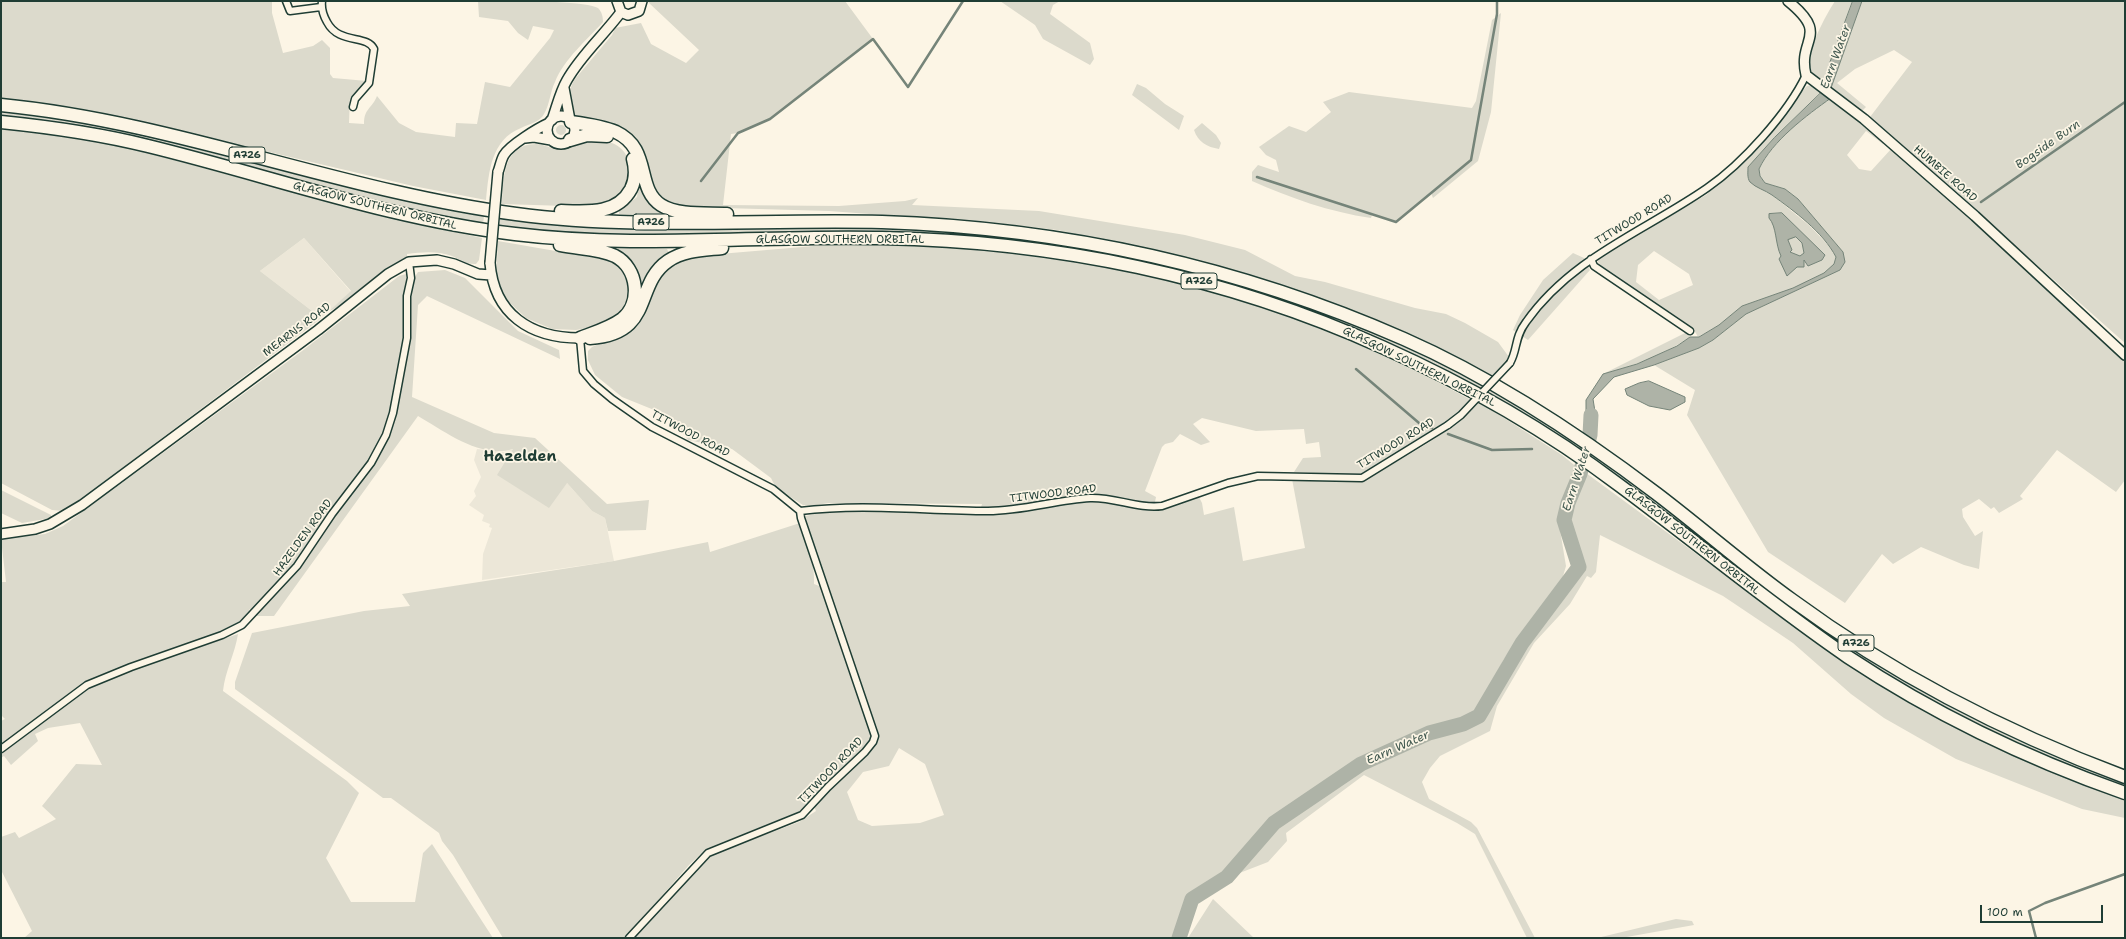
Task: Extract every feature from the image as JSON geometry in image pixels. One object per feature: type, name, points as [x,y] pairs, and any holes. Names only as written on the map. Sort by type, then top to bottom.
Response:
[{"type":"highway","name":"GLASGOW SOUTHERN ORBITAL","points":[[1,105],[58,112],[145,129],[350,182],[470,208],[531,216],[600,221],[834,221],[937,225],[1038,234],[1138,251],[1218,271],[1334,310],[1407,341],[1507,391],[1564,427],[1615,462],[1794,602],[1913,679],[2035,741],[2066,755],[2125,777]]},
{"type":"highway","points":[[571,121],[616,132],[632,144],[641,161],[650,192],[656,201],[666,208],[684,211],[834,221]]},
{"type":"highway","name":"GLASGOW SOUTHERN ORBITAL","points":[[1,122],[71,131],[142,144],[354,203],[469,228],[544,237],[622,242],[879,238],[1001,245],[1103,259],[1204,282],[1284,308],[1333,326],[1385,348],[1491,401],[1560,444],[1616,482],[1783,611],[1860,664],[1969,728],[2070,774],[2125,793]]},
{"type":"highway","points":[[470,208],[590,211],[607,209],[622,201],[629,194],[635,181],[635,166],[628,149],[612,138],[597,134],[586,135],[570,140]]},
{"type":"highway","points":[[469,228],[608,254],[615,257],[628,267],[633,276],[635,288],[630,308],[621,320],[580,338]]},
{"type":"highway","points":[[580,338],[606,337],[626,327],[637,313],[655,275],[667,261],[674,257],[692,251],[805,239]]},
{"type":"street","points":[[286,1],[290,11],[322,4],[326,22],[337,35],[367,42],[374,49],[369,83],[355,99],[353,106]]},
{"type":"street","points":[[614,1],[617,1],[618,8],[621,12],[628,15],[636,14],[641,8],[642,1]]},
{"type":"street","points":[[1788,1],[1807,18],[1811,32],[1805,61],[1806,75]]},
{"type":"street","points":[[551,140],[547,132],[564,86],[579,63],[621,12]]},
{"type":"street","name":"HUMBIE ROAD","points":[[1806,75],[1836,96],[1864,119],[1974,216],[2125,355]]},
{"type":"street","name":"TITWOOD ROAD","points":[[800,511],[828,508],[863,507],[996,511],[1036,507],[1090,498],[1112,499],[1144,506],[1162,506],[1223,484],[1258,476],[1362,478],[1448,425],[1461,415],[1510,363],[1514,356],[1518,335],[1526,322],[1557,286],[1591,259],[1716,181],[1780,117],[1791,102],[1806,75]]},
{"type":"street","points":[[525,138],[534,137],[551,140],[561,144],[570,140],[574,133],[564,86]]},
{"type":"street","points":[[571,121],[561,116],[551,121],[538,128],[510,148],[504,155],[498,172],[490,262],[491,276],[500,299],[520,323],[550,336],[580,338]]},
{"type":"street","points":[[1591,259],[1594,266],[1690,331]]},
{"type":"street","name":"MEARNS ROAD","points":[[1,534],[36,529],[50,524],[82,505],[318,330],[388,274],[409,262],[437,260],[454,264],[478,274],[491,276]]},
{"type":"street","name":"HAZELDEN ROAD","points":[[1,749],[87,685],[130,667],[222,635],[242,626],[297,566],[332,514],[371,463],[386,435],[394,414],[407,338],[407,296],[411,278],[409,262]]},
{"type":"street","name":"TITWOOD ROAD","points":[[580,338],[583,371],[594,384],[612,399],[652,427],[773,489],[800,511],[801,518],[875,736],[874,742],[802,815],[708,853],[629,938]]},
{"type":"shaded area","points":[[1,1],[272,1],[272,13],[283,53],[313,46],[322,40],[330,48],[330,74],[333,78],[367,81],[350,98],[349,123],[364,124],[365,115],[377,96],[399,123],[416,132],[455,137],[456,123],[477,124],[485,82],[510,87],[550,38],[554,30],[533,26],[528,40],[518,33],[508,21],[479,17],[478,1],[560,2],[590,5],[598,8],[602,15],[603,22],[564,65],[553,86],[548,106],[542,117],[537,121],[511,133],[503,140],[493,158],[490,168],[486,200],[413,186],[121,117],[71,107],[1,98]]},
{"type":"shaded area","points":[[648,1],[845,1],[873,39],[770,119],[738,133],[731,134],[723,205],[839,206],[905,201],[918,198],[912,205],[1039,211],[1185,235],[1245,250],[1295,276],[1325,282],[1415,308],[1446,314],[1498,342],[1509,357],[1491,379],[1432,344],[1277,285],[1233,270],[1057,230],[1006,224],[829,211],[689,207],[666,200],[658,195],[653,189],[640,150],[575,117],[572,113],[569,98],[575,79],[612,35],[615,28],[641,23],[651,44],[686,63],[699,50]]},
{"type":"shaded area","points":[[1000,1],[1060,1],[1053,5],[1050,14],[1090,43],[1094,59],[1090,65],[1043,39],[1035,25]]},
{"type":"shaded area","points":[[1835,1],[1853,1],[1830,62],[1825,85],[1812,73],[1810,59],[1818,32]]},
{"type":"shaded area","points":[[1862,1],[2125,1],[2125,343],[1870,117],[1912,62],[1894,50],[1855,69],[1837,83],[1866,107],[1862,111],[1831,88]]},
{"type":"shaded area","points":[[1501,13],[1491,112],[1478,161],[1433,198],[1431,193],[1396,222],[1372,215],[1371,218],[1325,208],[1296,199],[1252,181],[1252,172],[1258,165],[1279,172],[1276,160],[1266,155],[1259,147],[1289,126],[1306,132],[1331,112],[1323,102],[1349,92],[1472,108],[1476,101],[1492,20]]},
{"type":"shaded area","points":[[1137,84],[1146,88],[1165,104],[1184,116],[1179,130],[1132,95]]},
{"type":"shaded area","points":[[1813,85],[1823,91],[1774,138],[1748,167],[1748,177],[1750,182],[1771,194],[1810,226],[1833,250],[1836,257],[1834,264],[1824,273],[1793,288],[1742,306],[1719,325],[1698,337],[1693,328],[1601,266],[1596,259],[1706,195],[1741,163],[1790,109],[1807,86]],"holes":[[[1654,251],[1689,274],[1693,285],[1659,300],[1636,282],[1638,265]]]},
{"type":"shaded area","points":[[1831,98],[1884,142],[1883,144],[1866,131],[1847,155],[1859,169],[1871,171],[1892,148],[2125,361],[2125,480],[2116,492],[2057,450],[2020,496],[2023,499],[1999,513],[1994,507],[1991,509],[1979,499],[1962,509],[1963,517],[1975,536],[1983,531],[1979,569],[1964,565],[1921,547],[1893,564],[1882,554],[1845,603],[1768,552],[1687,415],[1695,390],[1654,365],[1699,348],[1713,340],[1746,314],[1840,270],[1843,252],[1798,199],[1785,189],[1765,183],[1760,176],[1759,169],[1772,148],[1791,129]]},
{"type":"shaded area","points":[[1,111],[98,125],[130,132],[342,185],[484,216],[483,225],[358,198],[161,144],[42,120],[1,116]]},
{"type":"shaded area","points":[[1202,123],[1216,135],[1221,143],[1219,149],[1207,145],[1198,138],[1194,130]]},
{"type":"shaded area","points":[[561,125],[566,130],[561,135],[556,130]]},
{"type":"shaded area","points":[[1,128],[66,135],[118,145],[381,216],[482,238],[479,260],[476,264],[473,264],[441,253],[424,252],[407,254],[407,257],[384,270],[345,303],[328,312],[351,291],[304,238],[260,271],[316,314],[319,320],[73,505],[63,511],[52,510],[1,483]]},
{"type":"shaded area","points":[[588,140],[612,143],[622,149],[627,158],[629,167],[628,178],[623,188],[608,203],[597,207],[502,204],[504,174],[511,156],[517,150],[525,146],[536,144],[563,150]]},
{"type":"shaded area","points":[[639,182],[646,199],[659,211],[671,216],[619,214],[619,211],[637,197]]},
{"type":"shaded area","points":[[500,219],[548,224],[595,226],[690,228],[881,228],[992,235],[1103,251],[1212,275],[1318,309],[1381,335],[1484,386],[1480,390],[1413,354],[1342,323],[1268,296],[1192,274],[1115,256],[1037,243],[960,235],[849,232],[640,237],[605,236],[499,228]]},
{"type":"shaded area","points":[[304,238],[351,292],[319,320],[316,314],[260,271]]},
{"type":"shaded area","points":[[498,241],[613,261],[625,270],[631,294],[620,316],[603,325],[576,330],[552,329],[526,318],[509,302],[496,282]]},
{"type":"shaded area","points":[[826,245],[931,245],[1002,250],[1072,259],[1141,273],[1210,291],[1277,313],[1344,338],[1471,400],[1454,416],[1361,475],[1294,472],[1303,458],[1321,457],[1319,442],[1306,444],[1304,429],[1256,431],[1202,418],[1193,424],[1210,442],[1201,445],[1180,434],[1173,442],[1165,444],[1162,447],[1145,491],[1156,497],[1154,507],[1197,493],[1202,503],[1204,515],[1234,507],[1243,561],[1305,548],[1292,479],[1357,482],[1367,479],[1440,435],[1467,414],[1479,402],[1562,455],[1579,469],[1562,511],[1560,530],[1566,566],[1561,583],[1504,659],[1474,715],[1463,722],[1463,727],[1478,719],[1484,712],[1524,644],[1544,618],[1558,605],[1581,566],[1568,521],[1569,511],[1586,473],[1826,649],[1885,687],[1968,732],[2047,771],[2125,799],[2125,818],[2082,809],[1956,759],[1884,718],[1851,694],[1793,643],[1723,596],[1600,535],[1596,572],[1591,578],[1587,576],[1570,604],[1534,643],[1497,706],[1490,731],[1440,756],[1430,768],[1422,782],[1429,799],[1471,822],[1477,828],[1535,938],[1527,938],[1475,834],[1457,823],[1364,775],[1286,833],[1287,841],[1268,862],[1237,874],[1221,877],[1191,895],[1176,938],[633,938],[708,856],[799,822],[816,811],[812,802],[798,812],[706,849],[689,865],[625,938],[503,938],[453,855],[442,841],[439,833],[391,798],[383,798],[235,689],[235,682],[252,633],[364,611],[410,606],[402,594],[614,561],[708,542],[710,552],[800,523],[812,561],[814,584],[822,587],[874,737],[879,739],[805,520],[806,516],[828,511],[979,514],[982,504],[828,503],[811,506],[803,505],[776,488],[771,478],[732,449],[688,440],[669,416],[622,397],[595,375],[588,360],[588,351],[592,347],[623,333],[660,274],[669,265],[684,257]],"holes":[[[899,748],[925,764],[944,815],[920,823],[872,826],[858,820],[847,792],[863,772],[889,766]]]},
{"type":"shaded area","points":[[607,248],[667,249],[669,253],[653,268],[642,289],[639,274],[632,263]]},
{"type":"shaded area","points":[[1573,253],[1584,258],[1590,270],[1528,340],[1513,330],[1520,315],[1543,280]]},
{"type":"shaded area","points":[[445,270],[465,278],[518,331],[559,350],[560,359],[427,296],[418,305],[412,397],[494,433],[535,438],[607,504],[649,500],[646,530],[608,531],[605,518],[592,511],[567,483],[549,508],[497,475],[513,449],[501,451],[476,447],[452,436],[418,416],[274,616],[257,616],[249,609],[251,620],[239,628],[163,655],[167,658],[238,634],[223,691],[347,781],[359,793],[326,858],[351,902],[415,902],[423,853],[432,844],[493,938],[24,938],[32,931],[1,870],[1,837],[15,832],[19,838],[56,819],[42,806],[76,764],[102,765],[80,723],[48,728],[35,734],[38,741],[11,765],[4,756],[1,758],[1,721],[5,719],[1,715],[1,582],[6,582],[1,539],[45,534],[63,526],[302,351],[399,276],[406,274],[406,291],[418,272]]},
{"type":"shaded area","points":[[1687,332],[1690,337],[1659,355],[1637,364],[1603,374]]},
{"type":"shaded area","points":[[1491,390],[1573,441],[1571,444],[1488,394]]},
{"type":"shaded area","points":[[477,449],[504,452],[514,449],[567,483],[592,511],[605,518],[614,561],[482,580],[483,554],[492,528],[489,527],[490,524],[482,521],[484,515],[469,505],[476,496],[474,491],[481,477],[474,460]]},
{"type":"shaded area","points":[[1603,463],[1825,629],[2125,781],[2125,786],[2054,759],[1985,728],[1951,711],[1885,673],[1788,609],[1694,538],[1602,465]]},
{"type":"shaded area","points":[[1,490],[51,515],[51,518],[22,523],[1,513]]},
{"type":"shaded area","points":[[1213,899],[1254,938],[1188,938]]},
{"type":"shaded area","points":[[1676,919],[1692,921],[1694,925],[1621,938],[1597,938]]},
{"type":"water","points":[[1853,1],[1862,1],[1831,88],[1825,85],[1830,62]]},
{"type":"water","points":[[1823,91],[1831,98],[1791,129],[1772,148],[1759,169],[1760,176],[1765,183],[1785,189],[1798,199],[1843,252],[1845,262],[1840,270],[1746,314],[1713,340],[1699,348],[1654,365],[1614,377],[1593,399],[1596,418],[1594,438],[1586,432],[1586,400],[1603,374],[1637,364],[1677,346],[1690,337],[1699,337],[1719,325],[1742,306],[1793,288],[1824,273],[1834,264],[1836,257],[1824,239],[1781,201],[1752,184],[1748,175],[1748,167],[1774,138]]},
{"type":"water","points":[[1782,213],[1825,255],[1822,260],[1808,266],[1804,260],[1804,267],[1797,267],[1787,276],[1779,259],[1781,256],[1769,214]],"holes":[[[1796,237],[1802,243],[1804,253],[1800,256],[1790,252],[1792,250],[1788,240]]]},
{"type":"water","points":[[1649,381],[1685,397],[1685,402],[1670,410],[1649,406],[1627,395],[1625,389],[1639,383]]},
{"type":"waterway","points":[[701,181],[738,133],[770,119],[873,39],[908,87],[963,1]]},
{"type":"waterway","points":[[1257,177],[1396,222],[1471,160],[1497,14],[1497,1]]},
{"type":"waterway","name":"Bogside Burn","points":[[1981,202],[2125,102]]},
{"type":"waterway","points":[[1356,369],[1419,423],[1432,428]]},
{"type":"waterway","name":"Earn Water","points":[[1179,938],[1192,899],[1227,877],[1274,823],[1361,764],[1429,733],[1463,724],[1479,716],[1522,643],[1579,567],[1564,520],[1568,503],[1580,474],[1590,435],[1591,415]]},
{"type":"waterway","points":[[1448,434],[1492,450],[1532,449]]},
{"type":"waterway","points":[[2036,938],[2029,911],[2045,903],[2125,874]]},
{"type":"district","name":"Hazelden","points":[[520,457]]}]
